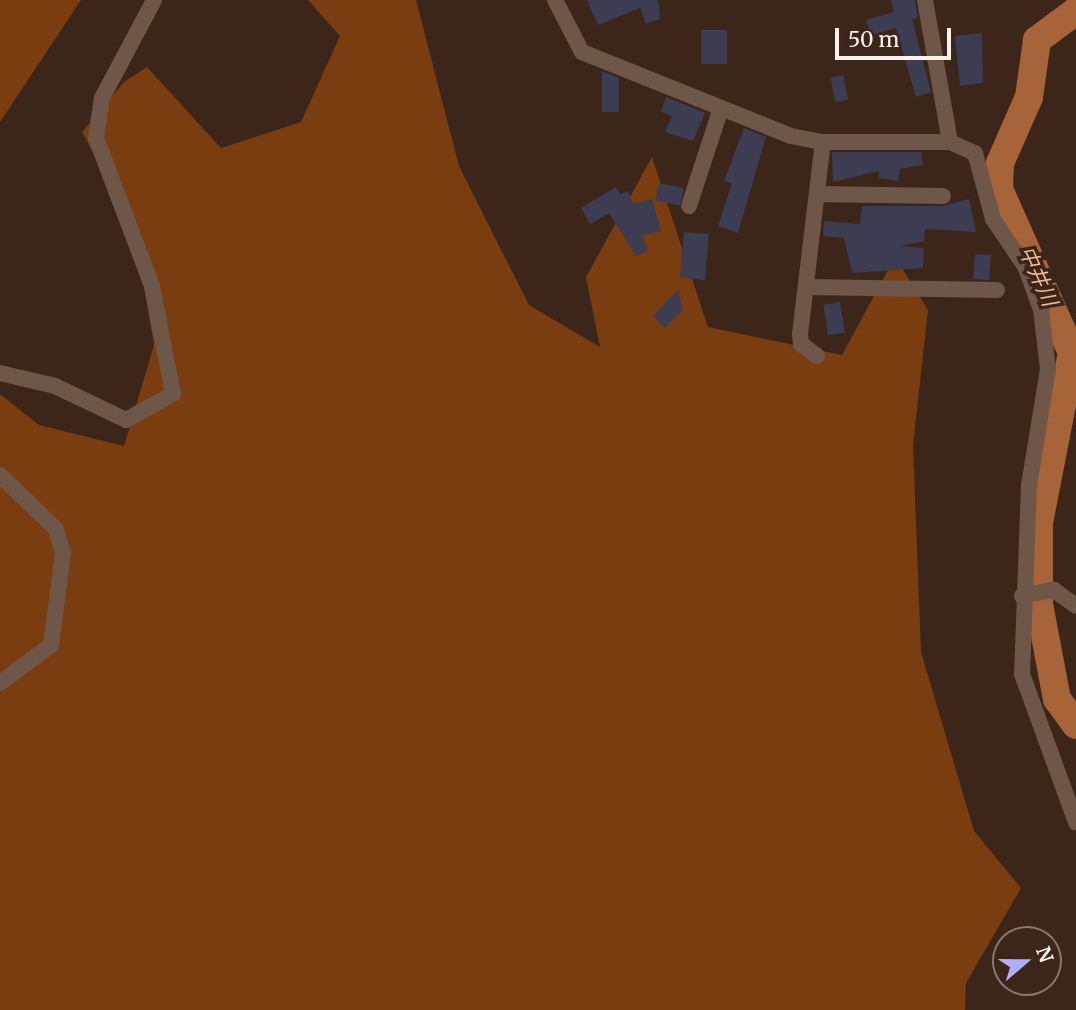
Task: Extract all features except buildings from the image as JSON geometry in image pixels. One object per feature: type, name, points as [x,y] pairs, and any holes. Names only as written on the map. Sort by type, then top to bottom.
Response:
[{"type":"street","points":[[0,373],[55,386],[126,419],[173,394],[152,286],[96,138],[102,98],[155,0]]},
{"type":"street","points":[[555,0],[582,52],[721,108],[823,142],[950,142],[965,145],[982,164],[993,219],[1026,268],[1041,310],[1048,369],[1029,485],[1022,674],[1076,822]]},
{"type":"street","points":[[925,0],[950,142]]},
{"type":"street","points":[[689,206],[721,108]]},
{"type":"street","points":[[817,356],[801,344],[823,142]]},
{"type":"street","points":[[817,194],[943,196]]},
{"type":"street","points":[[806,287],[997,290]]},
{"type":"street","points":[[0,475],[56,529],[63,553],[51,645],[0,683]]},
{"type":"street","points":[[1027,595],[1054,590],[1076,606]]},
{"type":"shaded area","points":[[0,0],[81,0],[0,122]]},
{"type":"shaded area","points":[[308,0],[416,0],[459,166],[529,305],[600,347],[586,277],[652,157],[708,327],[842,355],[895,257],[928,310],[913,445],[921,652],[974,831],[1021,888],[999,926],[992,926],[992,938],[966,983],[965,1010],[0,1010],[0,394],[39,425],[124,446],[154,345],[134,229],[82,132],[124,82],[147,67],[221,148],[301,122],[340,36]]},
{"type":"waterway","name":"中井川","points":[[1076,11],[1037,40],[1029,97],[1000,163],[999,189],[1072,353],[1039,522],[1039,604],[1057,699],[1076,725]]}]
